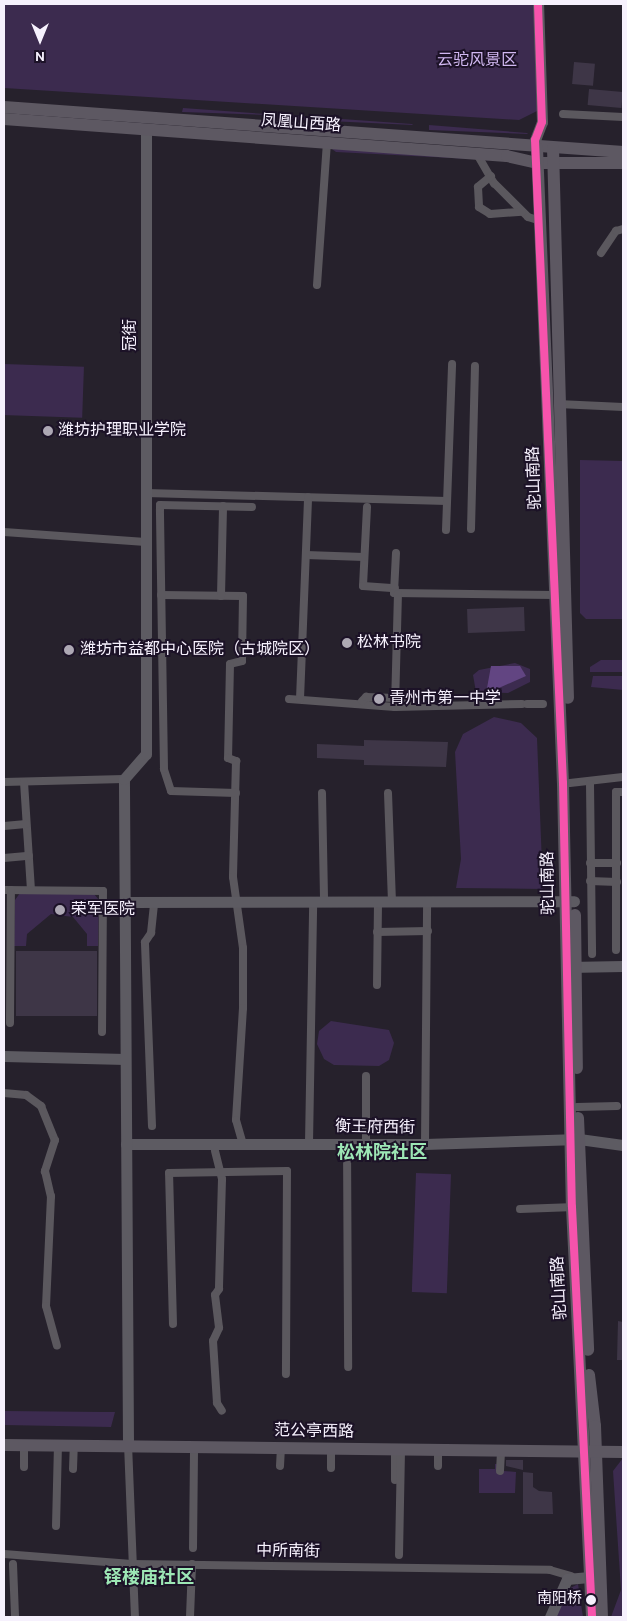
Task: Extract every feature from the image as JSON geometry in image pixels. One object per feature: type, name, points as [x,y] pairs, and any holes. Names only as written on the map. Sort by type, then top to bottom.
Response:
[{"type":"main road","name":"凤凰山西路","points":[[4,107],[537,148],[623,152]]},
{"type":"main road","name":"凤凰山西路","points":[[4,118],[477,154],[537,163],[623,163]]},
{"type":"main road","name":"驼山南路","points":[[537,148],[578,1108],[574,1139]]},
{"type":"main road","name":"驼山南路","points":[[553,148],[558,404],[570,782],[570,901]]},
{"type":"main road","name":"驼山南路","points":[[572,967],[574,1139],[597,1614]]},
{"type":"main road","name":"范公亭西路","points":[[4,1441],[194,1446],[500,1450],[623,1444]]},
{"type":"main road","name":"范公亭西路","points":[[4,1445],[590,1447],[623,1452]]},
{"type":"main road","name":"驼山南路","points":[[590,1447],[592,1577],[597,1614]]},
{"type":"street","points":[[538,4],[542,122],[553,148]]},
{"type":"street","points":[[562,114],[623,117]]},
{"type":"street","points":[[537,148],[535,140],[542,122]]},
{"type":"street","name":"冠街","points":[[124,779],[146,754],[146,129]]},
{"type":"street","points":[[317,285],[327,142]]},
{"type":"street","points":[[477,154],[491,176],[522,212],[541,221]]},
{"type":"street","points":[[491,176],[478,187],[479,207],[490,214],[522,212]]},
{"type":"street","points":[[601,253],[616,231],[623,230]]},
{"type":"street","points":[[446,530],[452,364]]},
{"type":"street","points":[[471,528],[475,366]]},
{"type":"street","points":[[558,404],[623,407]]},
{"type":"street","points":[[146,493],[447,501]]},
{"type":"street","points":[[300,699],[308,497]]},
{"type":"street","points":[[236,793],[171,791],[161,731],[160,505],[252,507]]},
{"type":"street","points":[[221,596],[223,506]]},
{"type":"street","points":[[367,508],[363,586],[396,591],[555,595]]},
{"type":"street","points":[[4,532],[146,542]]},
{"type":"street","points":[[395,707],[396,553]]},
{"type":"street","points":[[306,555],[364,557]]},
{"type":"street","points":[[161,595],[243,596],[242,661],[230,664],[228,758],[236,761],[233,877],[239,902],[243,1008],[236,1120],[243,1144]]},
{"type":"street","points":[[290,699],[362,701],[395,698],[411,699],[412,704]]},
{"type":"street","points":[[362,701],[395,707],[412,704],[543,704]]},
{"type":"street","points":[[570,782],[623,777]]},
{"type":"street","points":[[4,782],[124,779],[128,1444],[135,1617]]},
{"type":"street","points":[[24,782],[31,889]]},
{"type":"street","points":[[590,784],[592,954]]},
{"type":"street","points":[[616,950],[620,905],[617,863],[620,840],[616,792],[623,792]]},
{"type":"street","points":[[309,1143],[322,793]]},
{"type":"street","points":[[388,793],[392,902]]},
{"type":"street","points":[[4,826],[26,824]]},
{"type":"street","points":[[4,858],[29,856]]},
{"type":"street","points":[[590,863],[617,863]]},
{"type":"street","points":[[581,872],[590,872]]},
{"type":"street","points":[[590,881],[617,882]]},
{"type":"street","points":[[10,1023],[7,890],[103,891],[102,1032]]},
{"type":"street","points":[[125,902],[570,901]]},
{"type":"street","points":[[152,1126],[145,942],[151,933],[154,902]]},
{"type":"street","points":[[377,985],[378,902]]},
{"type":"street","points":[[425,1144],[423,1053],[428,931],[427,902]]},
{"type":"street","points":[[378,932],[428,931]]},
{"type":"street","points":[[572,967],[623,966]]},
{"type":"street","points":[[4,1056],[125,1059]]},
{"type":"street","points":[[366,1076],[366,1143]]},
{"type":"street","points":[[4,1093],[26,1094],[41,1106],[55,1140],[45,1171],[51,1196],[46,1306],[57,1346]]},
{"type":"street","points":[[578,1108],[618,1106]]},
{"type":"street","name":"衡王府西街","points":[[126,1144],[425,1144],[574,1139],[623,1145]]},
{"type":"street","points":[[348,1143],[348,1367]]},
{"type":"street","points":[[215,1151],[217,1171],[222,1179],[215,1295],[219,1328],[213,1341],[217,1403],[222,1411]]},
{"type":"street","points":[[173,1324],[169,1173],[286,1171],[286,1374]]},
{"type":"street","points":[[520,1209],[577,1207]]},
{"type":"street","points":[[24,1445],[24,1467]]},
{"type":"street","points":[[56,1526],[58,1445]]},
{"type":"street","points":[[73,1469],[74,1445]]},
{"type":"street","points":[[192,1548],[194,1446]]},
{"type":"street","points":[[280,1466],[281,1447]]},
{"type":"street","points":[[330,1448],[330,1468]]},
{"type":"street","points":[[395,1480],[398,1449]]},
{"type":"street","points":[[398,1449],[399,1555]]},
{"type":"street","points":[[438,1449],[438,1466]]},
{"type":"street","points":[[500,1450],[500,1471]]},
{"type":"street","name":"中所南街","points":[[4,1554],[132,1564],[550,1570],[571,1576]]},
{"type":"street","points":[[13,1564],[16,1617]]},
{"type":"street","points":[[190,1617],[192,1564]]},
{"type":"street","points":[[550,1617],[563,1583],[571,1576],[592,1577]]},
{"type":"green space","name":"云驼风景区","points":[[4,4],[534,4],[537,111],[519,120],[4,88]]},
{"type":"green space","points":[[183,108],[265,114],[267,115],[182,112]]},
{"type":"green space","points":[[286,115],[412,124],[413,125],[286,119]]},
{"type":"green space","points":[[429,125],[527,133],[528,134],[429,130]]},
{"type":"green space","points":[[328,146],[472,159],[336,152]]},
{"type":"green space","points":[[4,364],[84,367],[82,418],[4,415]]},
{"type":"green space","points":[[580,460],[623,461],[623,619],[586,619],[580,613]]},
{"type":"green space","points":[[601,660],[623,660],[623,672],[590,672],[590,667]]},
{"type":"green space","points":[[515,663],[530,669],[530,682],[508,693],[476,692],[473,675],[479,670]]},
{"type":"green space","points":[[593,676],[623,676],[623,690],[591,687]]},
{"type":"green space","points":[[494,717],[521,723],[537,738],[543,889],[456,888],[461,859],[455,752],[463,734]]},
{"type":"green space","points":[[20,893],[94,894],[99,900],[98,946],[87,946],[87,934],[73,917],[51,914],[27,934],[26,946],[14,946],[15,900]]},
{"type":"green space","points":[[331,1021],[389,1030],[394,1043],[389,1060],[379,1066],[334,1065],[324,1059],[317,1044],[319,1031]]},
{"type":"green space","points":[[416,1173],[451,1174],[447,1293],[412,1292]]},
{"type":"green space","points":[[4,1411],[115,1412],[111,1427],[4,1425]]},
{"type":"green space","points":[[623,1458],[623,1617],[611,1617],[621,1590],[613,1471]]},
{"type":"green space","points":[[495,1464],[503,1464],[504,1471],[516,1472],[515,1493],[479,1493],[479,1469],[495,1469]]},
{"type":"green space","points":[[578,1584],[583,1617],[556,1617],[565,1591]]},
{"type":"shaded area","points":[[491,666],[520,666],[526,676],[492,691],[487,688]]},
{"type":"building","points":[[574,62],[595,64],[593,86],[572,84]]},
{"type":"building","points":[[589,89],[623,92],[621,108],[588,105]]},
{"type":"building","points":[[524,607],[525,631],[468,633],[467,609]]},
{"type":"building","points":[[364,740],[448,742],[446,767],[364,765],[364,760],[317,758],[317,744],[364,746]]},
{"type":"building","points":[[16,951],[97,951],[97,1016],[16,1016]]},
{"type":"building","points":[[618,1321],[623,1322],[623,1360],[617,1360]]},
{"type":"building","points":[[506,1460],[523,1460],[523,1470],[506,1466]]},
{"type":"building","points":[[523,1472],[533,1473],[533,1487],[539,1491],[552,1492],[553,1514],[523,1514]]},
{"type":"transit line","points":[[538,4],[542,122],[535,140],[563,783],[572,1207],[592,1617]]},
{"type":"place","name":"潍坊护理职业学院","points":[[48,431]]},
{"type":"place","name":"松林书院","points":[[347,643]]},
{"type":"place","name":"潍坊市益都中心医院（古城院区）","points":[[69,650]]},
{"type":"place","name":"青州市第一中学","points":[[379,699]]},
{"type":"place","name":"荣军医院","points":[[60,910]]},
{"type":"place","name":"南阳桥","points":[[591,1600]]},
{"type":"district","name":"松林院社区","points":[[382,1154]]},
{"type":"district","name":"铎楼庙社区","points":[[149,1579]]}]
